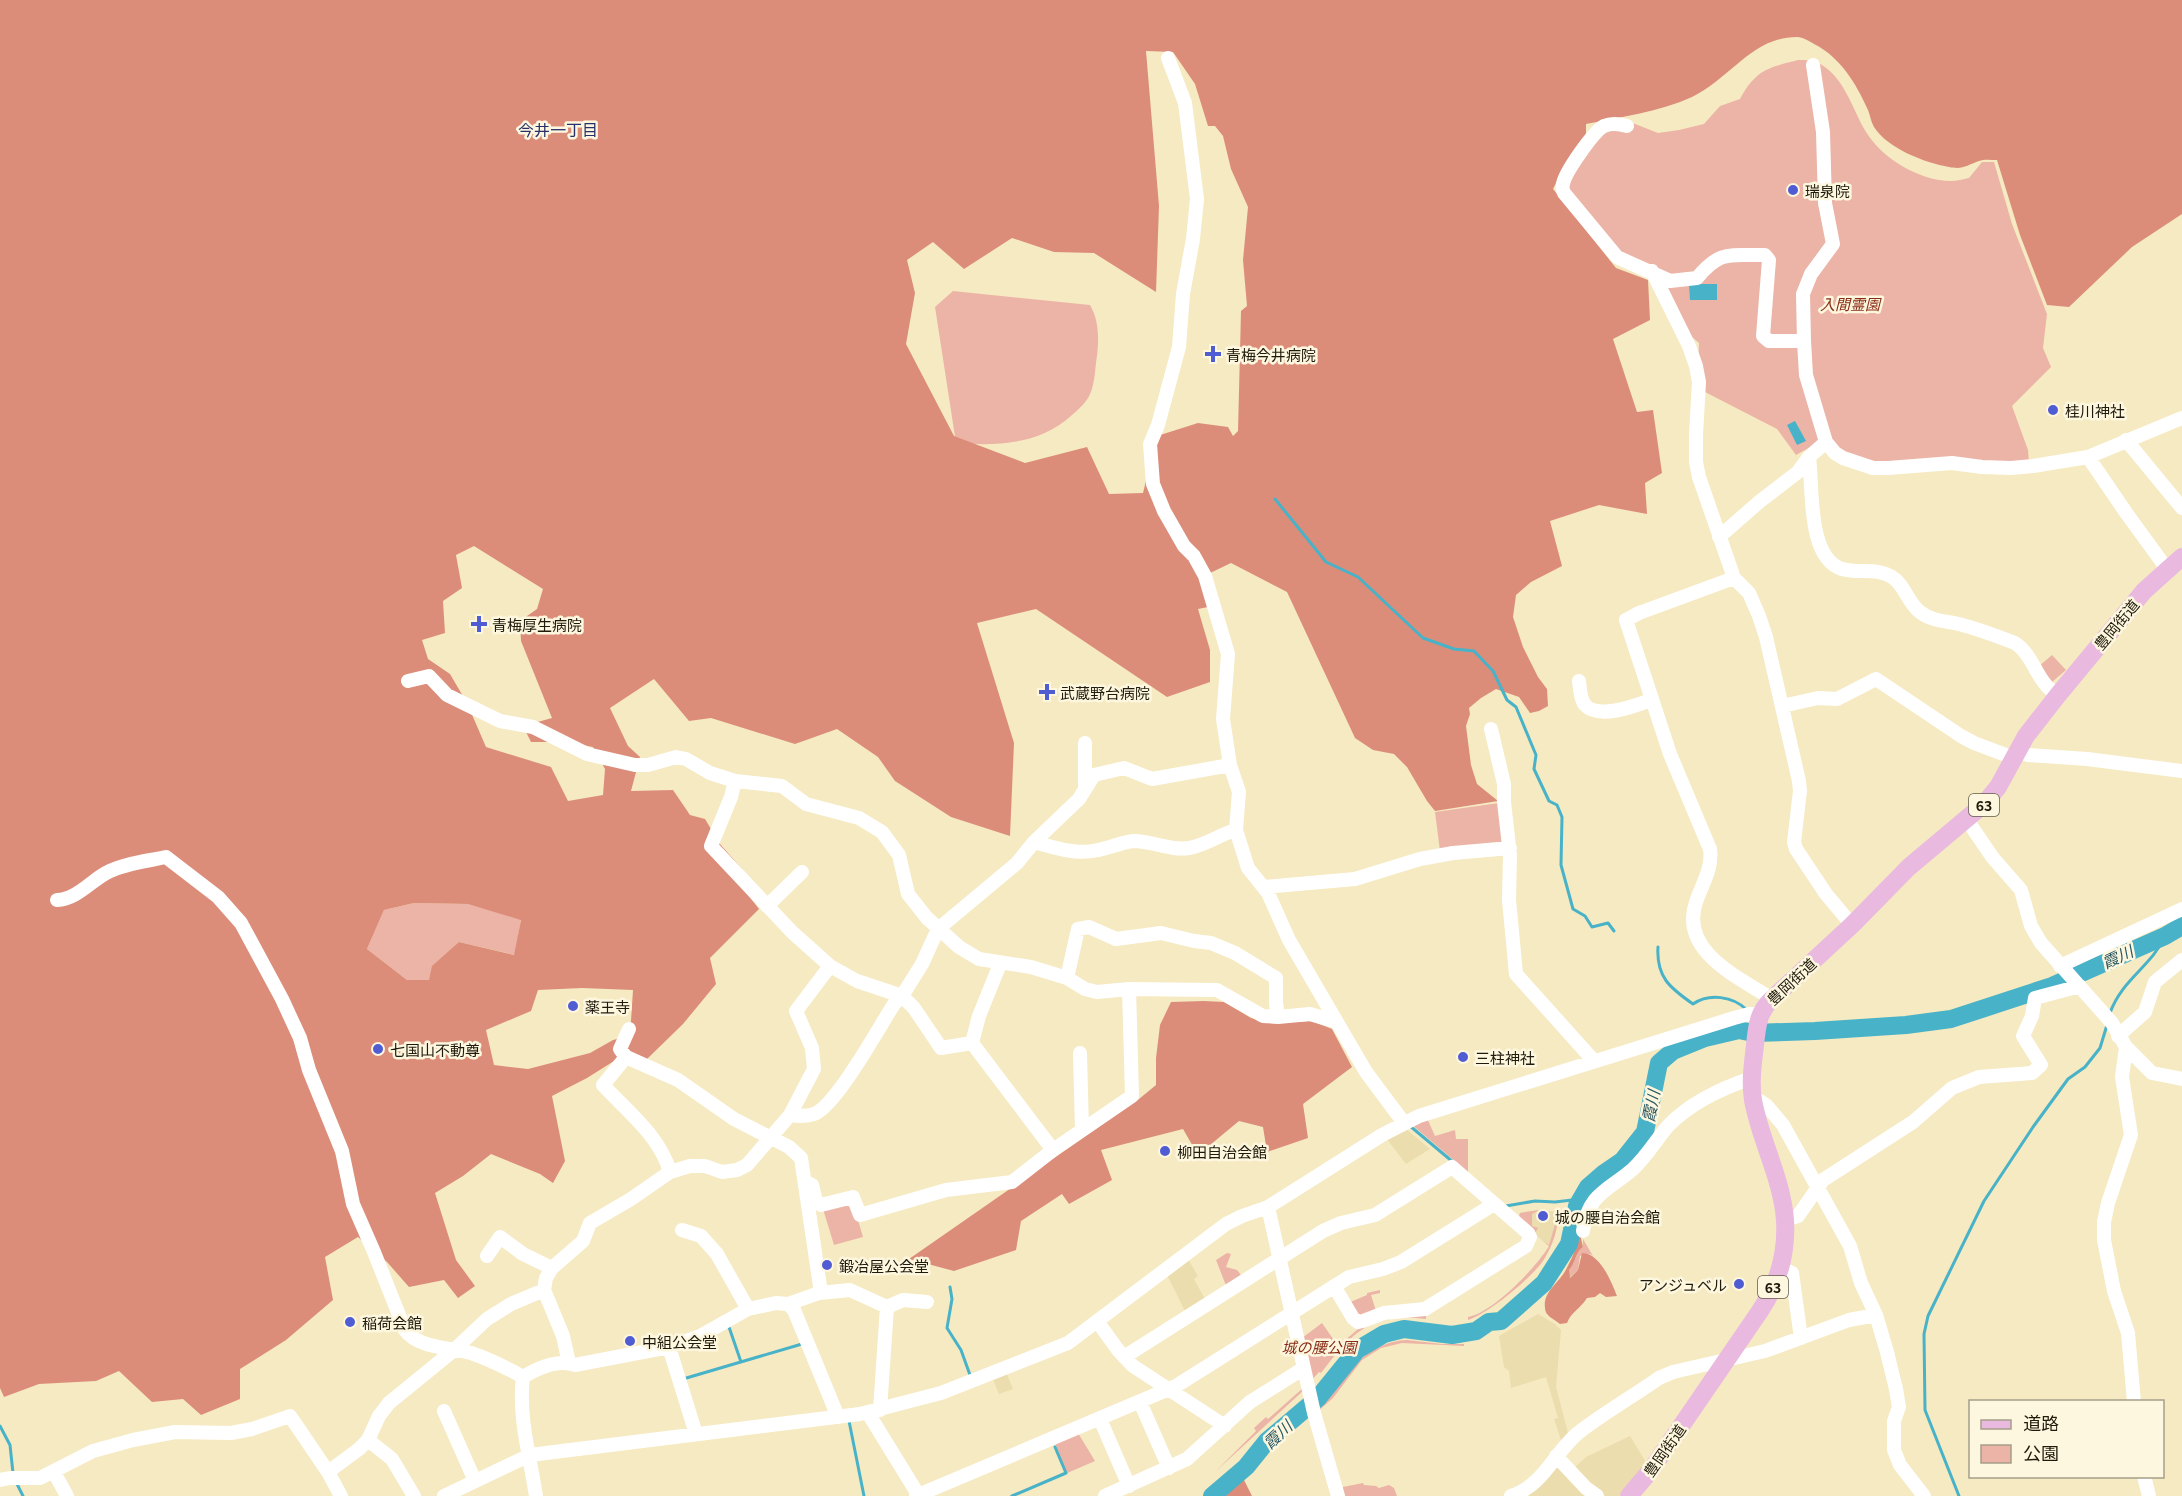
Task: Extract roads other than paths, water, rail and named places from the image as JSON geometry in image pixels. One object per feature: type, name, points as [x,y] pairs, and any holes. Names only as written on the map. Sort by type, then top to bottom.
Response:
[{"type":"main road","name":"豊岡街道","points":[[1629,1496],[1650,1470],[1765,1304],[1780,1268],[1785,1245],[1785,1220],[1781,1193],[1753,1099],[1752,1078],[1757,1026],[1772,999],[1852,925],[1909,867],[1967,820],[1998,787],[2026,736],[2058,695],[2144,591],[2182,557]]},
{"type":"street","points":[[1168,58],[1185,103],[1197,199],[1193,239],[1183,294],[1179,347],[1158,425],[1150,444],[1153,484],[1164,512],[1205,576],[1228,654],[1223,711],[1230,765],[1239,792],[1236,830],[1248,868],[1264,887],[1289,940],[1366,1072],[1404,1123]]},
{"type":"street","points":[[1813,65],[1823,132],[1825,203],[1833,244],[1811,274],[1803,294],[1804,341],[1806,375],[1826,442],[1835,453],[1872,468],[1952,463],[2011,468],[2088,457],[2182,418]]},
{"type":"street","points":[[1627,126],[1610,124],[1602,127],[1596,133],[1570,168],[1563,183],[1564,193],[1617,257],[1670,281],[1697,278],[1708,265],[1723,256],[1765,255],[1769,260],[1762,336],[1769,341],[1804,341]]},
{"type":"street","points":[[1652,271],[1689,346],[1700,382],[1696,462],[1699,477],[1734,578],[1749,593],[1760,616],[1766,637],[1800,790],[1795,825],[1796,849],[1826,894],[1852,925]]},
{"type":"street","points":[[2126,440],[2182,508]]},
{"type":"street","points":[[1719,537],[1798,472],[1809,457],[1826,442]]},
{"type":"street","points":[[1809,457],[1817,532],[1821,549],[1829,563],[1848,571],[1876,571],[1893,577],[1919,612],[1933,619],[1957,624],[2023,647],[2038,676],[2051,691],[2058,695]]},
{"type":"street","points":[[2088,457],[2167,569]]},
{"type":"street","points":[[1734,578],[1639,613],[1626,621],[1670,754],[1710,849],[1711,865],[1694,908],[1693,926],[1697,939],[1725,969],[1772,999]]},
{"type":"street","points":[[408,681],[429,676],[447,695],[457,700],[500,721],[532,727],[586,754],[635,765],[648,765],[676,757],[686,759],[710,773],[735,781],[782,786],[806,804],[860,818],[882,832],[899,855],[908,894],[938,929],[959,947],[979,959],[1031,967],[1067,978],[1097,992],[1129,989],[1217,990],[1263,1016],[1310,1014],[1337,1022]]},
{"type":"street","points":[[1782,706],[1818,698],[1837,699],[1876,679],[1968,740],[2016,755],[2087,759],[2182,771]]},
{"type":"street","points":[[1579,681],[1585,705],[1592,709],[1619,711],[1651,700]]},
{"type":"street","points":[[1491,729],[1504,784],[1510,848],[1509,900],[1516,974],[1594,1061]]},
{"type":"street","points":[[1085,789],[1086,743]]},
{"type":"street","points":[[790,1115],[815,1114],[828,1102],[859,1062],[894,1004],[902,996],[922,964],[938,929],[1017,863],[1034,842],[1079,799],[1094,775],[1124,768],[1152,779],[1230,765]]},
{"type":"street","points":[[735,781],[711,846],[792,932],[830,966],[857,981],[902,996],[914,1008],[941,1048],[972,1043]]},
{"type":"street","points":[[1967,820],[1993,858],[2021,890],[2031,926],[2041,943],[2107,1018],[2122,1042],[2151,1073],[2180,1077]]},
{"type":"street","points":[[1034,842],[1078,852],[1097,850],[1131,841],[1187,848],[1209,842],[1236,830]]},
{"type":"street","points":[[1264,887],[1355,879],[1420,859],[1453,853],[1510,848]]},
{"type":"street","points":[[57,900],[69,898],[110,871],[130,864],[166,857],[218,897],[242,923],[300,1038],[309,1071],[342,1151],[353,1204],[405,1330],[410,1337],[491,1360],[523,1377]]},
{"type":"street","points":[[767,906],[802,872]]},
{"type":"street","points":[[2062,969],[2182,909]]},
{"type":"street","points":[[1067,978],[1078,929],[1089,927],[1116,939],[1161,933],[1211,943],[1235,953],[1276,978],[1278,1017]]},
{"type":"street","points":[[2134,1400],[2128,1333],[2114,1291],[2104,1240],[2103,1222],[2131,1135],[2122,1077],[2122,1042],[2145,1012],[2155,981],[2182,960]]},
{"type":"street","points":[[972,1043],[979,1016],[1000,964]]},
{"type":"street","points":[[568,1363],[563,1336],[544,1290],[546,1278],[552,1268],[584,1241],[590,1223],[631,1199],[670,1172],[690,1166],[722,1172],[737,1170],[747,1165],[772,1138],[790,1115],[814,1070],[812,1048],[796,1011],[830,966]]},
{"type":"street","points":[[1785,1220],[1798,1216],[1823,1180],[1912,1122],[1952,1088],[1978,1077],[2032,1074],[2041,1065],[2023,1036],[2032,1016],[2035,998],[2078,984]]},
{"type":"street","points":[[805,1182],[812,1185],[816,1202],[821,1205],[853,1197],[860,1215],[946,1190],[1012,1182],[1053,1150],[1132,1096],[1129,989]]},
{"type":"street","points":[[444,1496],[530,1455],[874,1412],[941,1394],[1060,1347],[1226,1224],[1268,1207],[1404,1123],[1428,1113],[1749,1014],[1757,1026]]},
{"type":"street","points":[[629,1029],[620,1048],[626,1057],[678,1080],[734,1119],[772,1138],[801,1158],[820,1286],[819,1293]]},
{"type":"street","points":[[972,1043],[1053,1150]]},
{"type":"street","points":[[1080,1052],[1082,1130]]},
{"type":"street","points":[[626,1057],[603,1085],[653,1138],[666,1157],[670,1172]]},
{"type":"street","points":[[1583,1231],[1586,1215],[1597,1197],[1609,1185],[1631,1171],[1678,1116],[1704,1100],[1752,1078]]},
{"type":"street","points":[[1753,1099],[1767,1106],[1780,1120],[1850,1246],[1861,1283],[1876,1315],[1898,1398],[1899,1407],[1894,1421],[1893,1450],[1918,1494]]},
{"type":"street","points":[[1124,1357],[1328,1228],[1375,1215],[1452,1167],[1528,1233],[1530,1240],[1528,1244],[1425,1309],[1384,1313],[1358,1322],[1353,1318],[1334,1287]]},
{"type":"street","points":[[887,1307],[874,1412],[917,1496],[1168,1389],[1354,1275],[1383,1269],[1407,1259],[1494,1204]]},
{"type":"street","points":[[1268,1207],[1314,1413],[1338,1496]]},
{"type":"street","points":[[682,1230],[701,1236],[717,1254],[748,1309]]},
{"type":"street","points":[[487,1256],[500,1238],[523,1254],[552,1268]]},
{"type":"street","points":[[1780,1268],[1792,1273],[1801,1338]]},
{"type":"street","points":[[328,1472],[368,1440],[389,1403],[454,1350],[487,1319],[511,1304],[544,1290]]},
{"type":"street","points":[[523,1377],[540,1367],[568,1363],[575,1365],[669,1347],[700,1336],[748,1309],[776,1303],[788,1304],[819,1293],[850,1290],[887,1307],[903,1300],[927,1302]]},
{"type":"street","points":[[788,1304],[794,1310],[838,1417]]},
{"type":"street","points":[[1512,1496],[1532,1485],[1579,1433],[1659,1378],[1673,1372],[1765,1351],[1849,1320],[1876,1315]]},
{"type":"street","points":[[1097,1321],[1132,1366],[1225,1426]]},
{"type":"street","points":[[669,1347],[696,1434]]},
{"type":"street","points":[[1105,1496],[1169,1468],[1198,1451],[1256,1398],[1304,1368]]},
{"type":"street","points":[[523,1377],[523,1419],[536,1496]]},
{"type":"street","points":[[1140,1402],[1169,1468]]},
{"type":"street","points":[[444,1411],[475,1481]]},
{"type":"street","points":[[0,1480],[40,1478],[93,1450],[110,1445],[163,1434],[220,1434],[242,1431],[290,1416],[328,1472],[341,1496]]},
{"type":"street","points":[[1100,1419],[1129,1486]]},
{"type":"street","points":[[368,1440],[392,1458],[414,1496]]},
{"type":"street","points":[[1556,1456],[1586,1488],[1597,1496]]},
{"type":"street","points":[[54,1472],[67,1496]]},
{"type":"street","points":[[2145,1478],[2150,1496]]},
{"type":"water","points":[[1689,284],[1717,284],[1717,300],[1690,300]]},
{"type":"water","points":[[1795,421],[1806,441],[1797,445],[1787,425]]},
{"type":"waterway","points":[[1275,499],[1326,562],[1358,577],[1423,638],[1454,649],[1474,651],[1493,671],[1507,700],[1516,707],[1536,755],[1534,769],[1549,801],[1557,805],[1562,817],[1561,865],[1573,909],[1585,916],[1592,927],[1608,923],[1614,931]]},
{"type":"waterway","name":"霞川","points":[[1212,1496],[1246,1467],[1267,1441],[1318,1398],[1357,1350],[1384,1334],[1404,1329],[1452,1335],[1476,1331],[1489,1322],[1501,1321],[1544,1283],[1569,1244],[1577,1206],[1588,1187],[1622,1161],[1645,1132],[1659,1063],[1673,1051],[1705,1038],[1739,1030],[1753,1033],[1815,1031],[1906,1025],[1951,1019],[2052,986],[2165,936],[2182,926]]},
{"type":"waterway","points":[[2110,1013],[2122,991],[2153,956],[2165,936]]},
{"type":"waterway","points":[[1658,947],[1659,966],[1666,981],[1693,1004],[1713,997],[1728,999],[1747,1010]]},
{"type":"waterway","points":[[1959,1496],[1925,1410],[1924,1334],[1928,1316],[1984,1201],[2068,1079],[2085,1067],[2100,1048],[2107,1025]]},
{"type":"waterway","points":[[1410,1126],[1453,1162]]},
{"type":"waterway","points":[[1506,1206],[1535,1201],[1555,1202],[1581,1199]]},
{"type":"waterway","points":[[950,1287],[952,1299],[947,1328],[961,1350],[970,1375]]},
{"type":"waterway","points":[[729,1327],[741,1362]]},
{"type":"waterway","points":[[683,1379],[802,1344]]},
{"type":"waterway","points":[[849,1421],[864,1496]]},
{"type":"waterway","points":[[0,1426],[10,1445],[13,1473]]},
{"type":"waterway","points":[[1012,1496],[1066,1473],[1055,1447]]},
{"type":"waterway","points":[[17,1484],[23,1496]]},
{"type":"place","name":"瑞泉院","points":[[1793,190]]},
{"type":"place","name":"青梅今井病院","points":[[1213,354]]},
{"type":"place","name":"桂川神社","points":[[2053,410]]},
{"type":"place","name":"青梅厚生病院","points":[[479,624]]},
{"type":"place","name":"武蔵野台病院","points":[[1047,692]]},
{"type":"place","name":"薬王寺","points":[[573,1006]]},
{"type":"place","name":"七国山不動尊","points":[[378,1049]]},
{"type":"place","name":"三柱神社","points":[[1463,1057]]},
{"type":"place","name":"柳田自治会館","points":[[1165,1151]]},
{"type":"place","name":"城の腰自治会館","points":[[1543,1216]]},
{"type":"place","name":"鍛冶屋公会堂","points":[[827,1265]]},
{"type":"place","name":"アンジュベル","points":[[1739,1284]]},
{"type":"place","name":"稲荷会館","points":[[350,1322]]},
{"type":"place","name":"中組公会堂","points":[[630,1341]]},
{"type":"district","name":"今井一丁目","points":[[558,129]]},
{"type":"park label","name":"入間霊園","points":[[1850,303]]},
{"type":"park label","name":"城の腰公園","points":[[1319,1346]]}]
